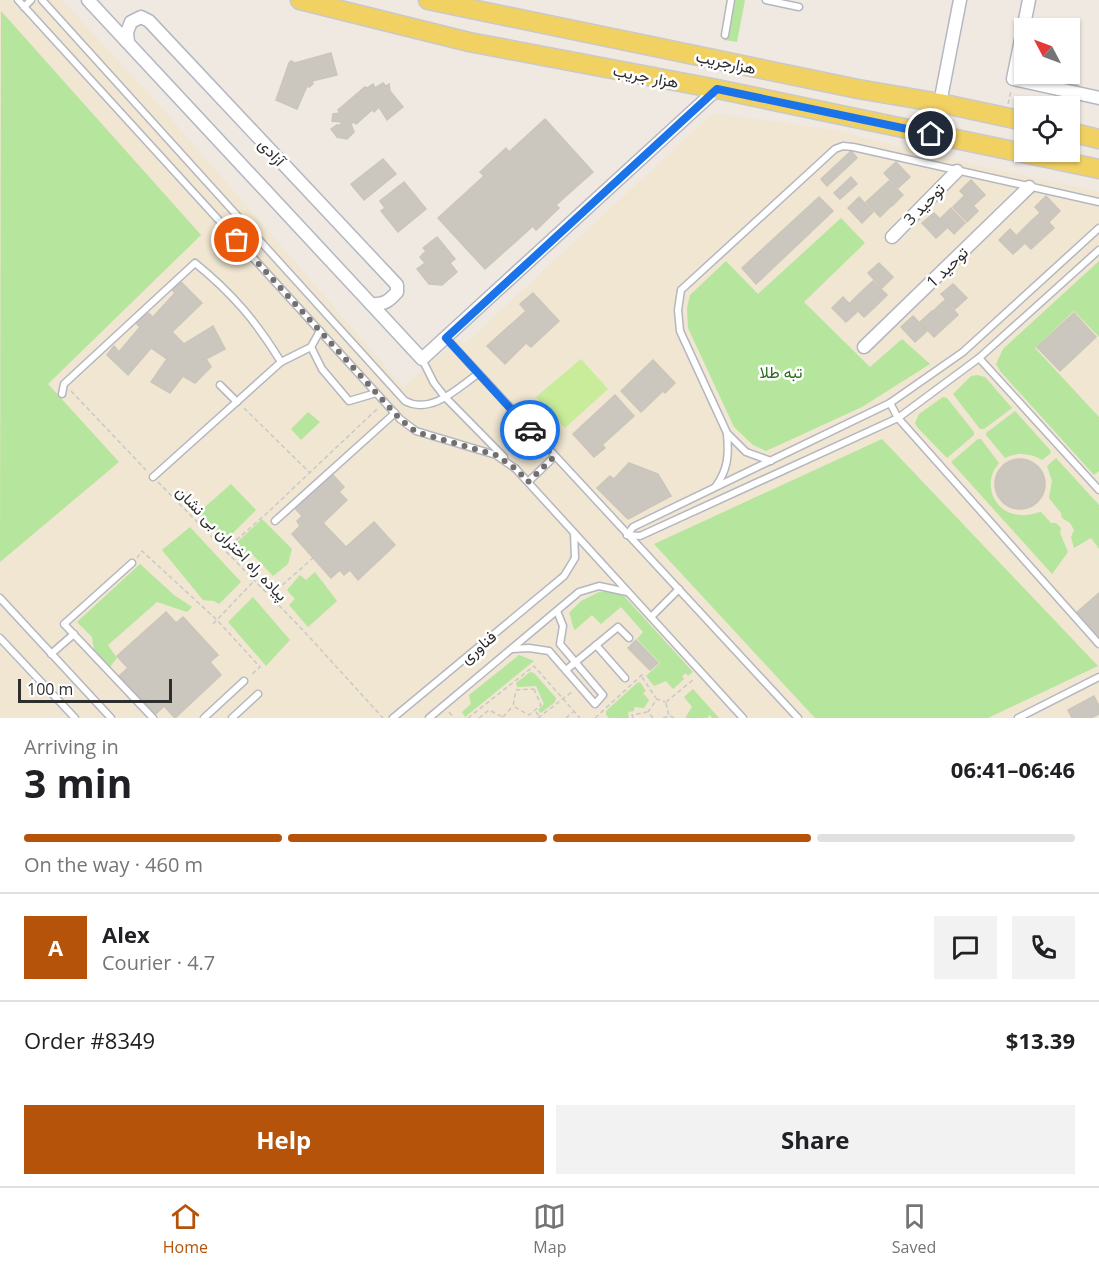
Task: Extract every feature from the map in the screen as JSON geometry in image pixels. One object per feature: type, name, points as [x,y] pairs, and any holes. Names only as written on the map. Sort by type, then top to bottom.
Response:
[{"type":"main road","name":"هزار جریب","points":[[300,0],[469,42],[1014,146]]},
{"type":"main road","name":"هزارجریب","points":[[428,0],[858,89],[1014,118]]},
{"type":"main road","points":[[1080,134],[1099,139]]},
{"type":"main road","name":"هزار جریب","points":[[1071,162],[1099,170]]},
{"type":"street","name":"آزادی","points":[[88,0],[422,359]]},
{"type":"street","points":[[940,103],[960,0]]},
{"type":"street","points":[[1029,0],[1013,79],[1099,98]]},
{"type":"street","name":"آزادی","points":[[128,42],[127,32],[131,22],[141,17],[149,21],[397,285],[397,292],[389,302],[381,305],[371,304]]},
{"type":"street","points":[[422,359],[717,89]]},
{"type":"street","name":"توحید 3","points":[[892,237],[957,171]]},
{"type":"street","name":"توحید 1","points":[[864,347],[1029,187]]},
{"type":"lane","points":[[18,0],[394,413],[416,432],[496,455],[516,469]]},
{"type":"lane","points":[[24,7],[31,0]]},
{"type":"lane","points":[[42,0],[405,400],[419,406],[440,401],[478,374]]},
{"type":"lane","points":[[725,35],[731,0]]},
{"type":"lane","points":[[766,0],[799,7]]},
{"type":"lane","points":[[771,461],[746,452],[728,433],[680,331],[678,310],[681,290],[835,149],[843,146],[853,147],[1099,202]]},
{"type":"lane","points":[[627,535],[633,527],[890,403],[963,352],[1099,228]]},
{"type":"lane","points":[[627,535],[640,536],[898,418],[979,358],[1099,250]]},
{"type":"lane","points":[[62,394],[64,384],[195,263],[219,282],[248,313],[281,362]]},
{"type":"lane","points":[[153,477],[281,362],[311,347],[320,331]]},
{"type":"lane","points":[[446,338],[798,718]]},
{"type":"lane","points":[[311,347],[322,369],[349,401],[376,393]]},
{"type":"lane","points":[[979,358],[1099,490]]},
{"type":"lane","points":[[422,359],[434,383],[445,397],[516,469],[743,718]]},
{"type":"lane","points":[[220,385],[237,402]]},
{"type":"lane","points":[[890,403],[898,418],[1099,644]]},
{"type":"lane","points":[[275,521],[394,413]]},
{"type":"lane","points":[[716,487],[725,474],[729,450],[728,433]]},
{"type":"lane","points":[[528,482],[554,457]]},
{"type":"lane","name":"فناوری","points":[[393,718],[564,576],[575,558],[574,533]]},
{"type":"lane","points":[[132,563],[64,624],[153,718]]},
{"type":"lane","name":"فناوری","points":[[429,718],[579,592],[599,586],[628,592]]},
{"type":"lane","points":[[651,617],[679,589]]},
{"type":"lane","points":[[0,598],[111,718]]},
{"type":"lane","points":[[512,649],[528,648],[549,651],[595,704],[603,695],[560,644],[563,626],[556,611]]},
{"type":"lane","points":[[566,670],[618,627],[629,638]]},
{"type":"lane","points":[[51,654],[74,634]]},
{"type":"lane","points":[[0,638],[75,718]]},
{"type":"lane","points":[[596,645],[625,678]]},
{"type":"lane","points":[[1018,718],[1099,677]]},
{"type":"lane","points":[[579,685],[589,678]]},
{"type":"lane","points":[[204,718],[244,681]]},
{"type":"lane","points":[[232,718],[258,694]]},
{"type":"path","points":[[1006,116],[1013,79]]},
{"type":"path","name":"پیاده راه اختران بی نشان","points":[[64,384],[270,596],[383,718]]},
{"type":"path","points":[[237,402],[310,472]]},
{"type":"path","points":[[225,550],[384,402]]},
{"type":"path","points":[[132,563],[142,551],[217,620],[260,667],[244,681]]},
{"type":"path","points":[[270,596],[313,558]]},
{"type":"path","points":[[213,624],[255,581]]},
{"type":"path","points":[[468,718],[534,666],[580,718]]},
{"type":"path","points":[[666,702],[701,672]]},
{"type":"path","points":[[595,718],[644,673]]},
{"type":"path","points":[[641,676],[657,699],[666,702]]},
{"type":"path","points":[[535,710],[540,718],[579,685]]},
{"type":"path","points":[[479,718],[489,710],[502,718],[513,706],[516,690],[534,689],[541,705],[529,715],[513,706]]},
{"type":"path","points":[[633,718],[632,715],[648,712],[657,699]]},
{"type":"path","points":[[666,702],[669,716]]},
{"type":"path","points":[[566,718],[574,711]]},
{"type":"path","points":[[648,712],[653,718]]},
{"type":"path","points":[[600,714],[603,718]]},
{"type":"path","points":[[663,718],[669,716],[675,718]]},
{"type":"shaded area","points":[[0,0],[62,0],[161,107],[403,387],[459,339],[464,344],[471,338],[713,113],[834,130],[931,155],[1099,192],[1099,718],[0,718]]},
{"type":"green space","points":[[731,0],[745,0],[737,42],[724,40]]},
{"type":"green space","points":[[1,11],[201,235],[48,384],[119,462],[0,562]]},
{"type":"green space","name":"تبه طلا","points":[[841,218],[865,243],[804,302],[870,367],[902,339],[930,364],[862,407],[766,451],[753,445],[734,427],[688,328],[687,308],[690,295],[726,261],[758,294]]},
{"type":"green space","points":[[1099,261],[1099,337],[1074,311],[1035,348],[1099,417],[1099,471],[1094,475],[996,364],[1003,349]]},
{"type":"green space","points":[[581,359],[608,389],[565,428],[536,397]]},
{"type":"green space","points":[[971,376],[985,377],[1012,408],[984,429],[980,429],[953,394]]},
{"type":"green space","points":[[943,397],[947,398],[974,432],[974,435],[947,458],[915,423],[919,414]]},
{"type":"green space","points":[[1015,411],[1050,450],[1051,453],[1042,460],[1023,454],[1005,458],[986,435]]},
{"type":"green space","points":[[308,412],[320,422],[301,440],[291,429]]},
{"type":"green space","points":[[882,439],[1098,666],[988,718],[815,718],[654,544]]},
{"type":"green space","points":[[978,439],[981,439],[999,463],[991,480],[993,497],[998,504],[1012,514],[1027,515],[1041,512],[1051,523],[1056,523],[1061,528],[1060,533],[1068,552],[1052,574],[951,462]]},
{"type":"green space","points":[[1056,458],[1099,505],[1099,549],[1091,538],[1074,548],[1071,537],[1074,530],[1070,523],[1062,518],[1061,513],[1049,498],[1052,481],[1047,466]]},
{"type":"green space","points":[[231,484],[256,510],[224,542],[198,513]]},
{"type":"green space","points":[[262,519],[292,549],[288,564],[273,576],[252,554],[244,564],[231,548]]},
{"type":"green space","points":[[190,527],[241,582],[219,604],[203,600],[162,550]]},
{"type":"green space","points":[[140,564],[174,595],[192,607],[187,612],[157,602],[108,645],[117,658],[110,667],[94,650],[92,637],[77,622]]},
{"type":"green space","points":[[315,572],[337,601],[308,627],[289,605],[295,599],[287,590],[300,575],[306,580]]},
{"type":"green space","points":[[599,592],[624,596],[693,672],[688,676],[686,673],[682,676],[684,679],[673,689],[666,681],[654,686],[646,676],[660,663],[637,639],[643,632],[621,607],[601,624],[592,615],[575,630],[569,613],[581,601]]},
{"type":"green space","points":[[253,597],[290,640],[266,666],[228,622]]},
{"type":"green space","points":[[519,655],[534,661],[465,717],[462,712],[471,704],[469,695]]},
{"type":"green space","points":[[530,672],[534,673],[556,698],[555,702],[541,713],[538,710],[544,704],[536,686],[517,687],[516,683]]},
{"type":"green space","points":[[640,682],[646,691],[643,693],[649,700],[644,708],[634,707],[634,711],[628,712],[629,718],[609,718],[606,711]]},
{"type":"green space","points":[[693,689],[719,718],[712,718],[710,715],[707,718],[685,718],[692,707],[684,697]]},
{"type":"building","points":[[331,53],[337,75],[312,81],[313,84],[307,86],[297,109],[276,100],[291,61],[295,63]]},
{"type":"building","points":[[383,83],[386,86],[389,84],[390,91],[403,107],[387,120],[379,107],[374,112],[372,110],[356,124],[354,122],[351,124],[354,132],[347,139],[337,137],[331,129],[341,125],[341,122],[332,121],[333,114],[340,113],[338,110],[365,87],[373,84],[375,88]]},
{"type":"building","points":[[545,119],[593,172],[556,205],[559,208],[536,230],[533,226],[485,269],[438,218],[484,176],[480,172],[506,148],[509,152]]},
{"type":"building","points":[[851,151],[857,158],[827,186],[821,179]]},
{"type":"building","points":[[383,159],[396,174],[364,200],[351,184]]},
{"type":"building","points":[[896,162],[910,177],[898,188],[884,173]]},
{"type":"building","points":[[851,177],[857,184],[840,199],[834,193]]},
{"type":"building","points":[[971,180],[985,195],[974,205],[960,191]]},
{"type":"building","points":[[889,181],[903,195],[892,206],[878,191]]},
{"type":"building","points":[[404,182],[426,209],[398,232],[381,211],[385,208],[380,201]]},
{"type":"building","points":[[877,192],[891,206],[880,217],[866,202]]},
{"type":"building","points":[[964,196],[978,211],[967,222],[953,207]]},
{"type":"building","points":[[1046,196],[1060,211],[1049,222],[1035,207]]},
{"type":"building","points":[[819,197],[833,211],[756,284],[742,268]]},
{"type":"building","points":[[859,197],[873,212],[862,223],[848,208]]},
{"type":"building","points":[[951,208],[965,223],[954,234],[940,219]]},
{"type":"building","points":[[934,213],[948,227],[936,238],[922,223]]},
{"type":"building","points":[[1040,213],[1054,228],[1043,238],[1029,223]]},
{"type":"building","points":[[1028,224],[1042,239],[1031,249],[1017,235]]},
{"type":"building","points":[[1010,229],[1024,244],[1013,254],[999,240]]},
{"type":"building","points":[[437,237],[455,259],[450,263],[457,272],[442,285],[429,284],[417,269],[425,263],[420,257],[426,251],[423,248]]},
{"type":"building","points":[[879,263],[893,277],[882,288],[868,273]]},
{"type":"building","points":[[180,281],[202,303],[172,332],[184,344],[213,326],[225,349],[206,359],[211,367],[195,383],[183,376],[170,393],[151,382],[167,359],[151,348],[128,375],[107,355],[114,346],[119,352],[140,327],[136,323],[147,312],[153,317],[175,293],[172,289]]},
{"type":"building","points":[[873,281],[887,295],[876,306],[862,291]]},
{"type":"building","points":[[953,284],[967,298],[955,309],[941,294]]},
{"type":"building","points":[[861,292],[875,307],[864,317],[850,303]]},
{"type":"building","points":[[533,293],[559,321],[531,347],[526,343],[505,364],[487,346],[526,311],[520,304]]},
{"type":"building","points":[[843,297],[857,312],[846,322],[832,308]]},
{"type":"building","points":[[945,300],[958,315],[947,325],[933,311]]},
{"type":"building","points":[[932,311],[946,326],[934,337],[920,322]]},
{"type":"building","points":[[1074,313],[1096,337],[1060,371],[1037,347]]},
{"type":"building","points":[[913,316],[927,331],[915,342],[901,327]]},
{"type":"building","points":[[653,360],[675,383],[641,412],[621,391]]},
{"type":"building","points":[[615,395],[634,416],[602,445],[605,448],[594,457],[573,434]]},
{"type":"building","points":[[1020,459],[1038,466],[1045,484],[1038,502],[1020,509],[1002,502],[995,484],[1002,466]]},
{"type":"building","points":[[629,463],[658,474],[671,496],[628,519],[597,488],[610,476],[614,479]]},
{"type":"building","points":[[331,473],[344,487],[339,492],[347,500],[323,523],[346,547],[374,522],[395,545],[358,580],[350,570],[344,575],[340,570],[331,578],[292,534],[300,526],[297,521],[302,516],[294,507]]},
{"type":"building","points":[[1099,593],[1099,636],[1097,638],[1075,614]]},
{"type":"building","points":[[166,612],[176,623],[183,617],[218,655],[210,662],[221,675],[175,718],[164,706],[155,715],[119,676],[128,668],[117,656]]},
{"type":"building","points":[[636,640],[658,663],[650,670],[628,648]]},
{"type":"building","points":[[1094,696],[1099,706],[1099,714],[1091,718],[1072,718],[1068,710]]},
{"type":"way so far","points":[[237,240],[400,419],[416,432],[496,455],[516,469],[528,482],[554,457],[530,430]]},
{"type":"route","points":[[530,430],[446,338],[717,89],[931,134]]}]
